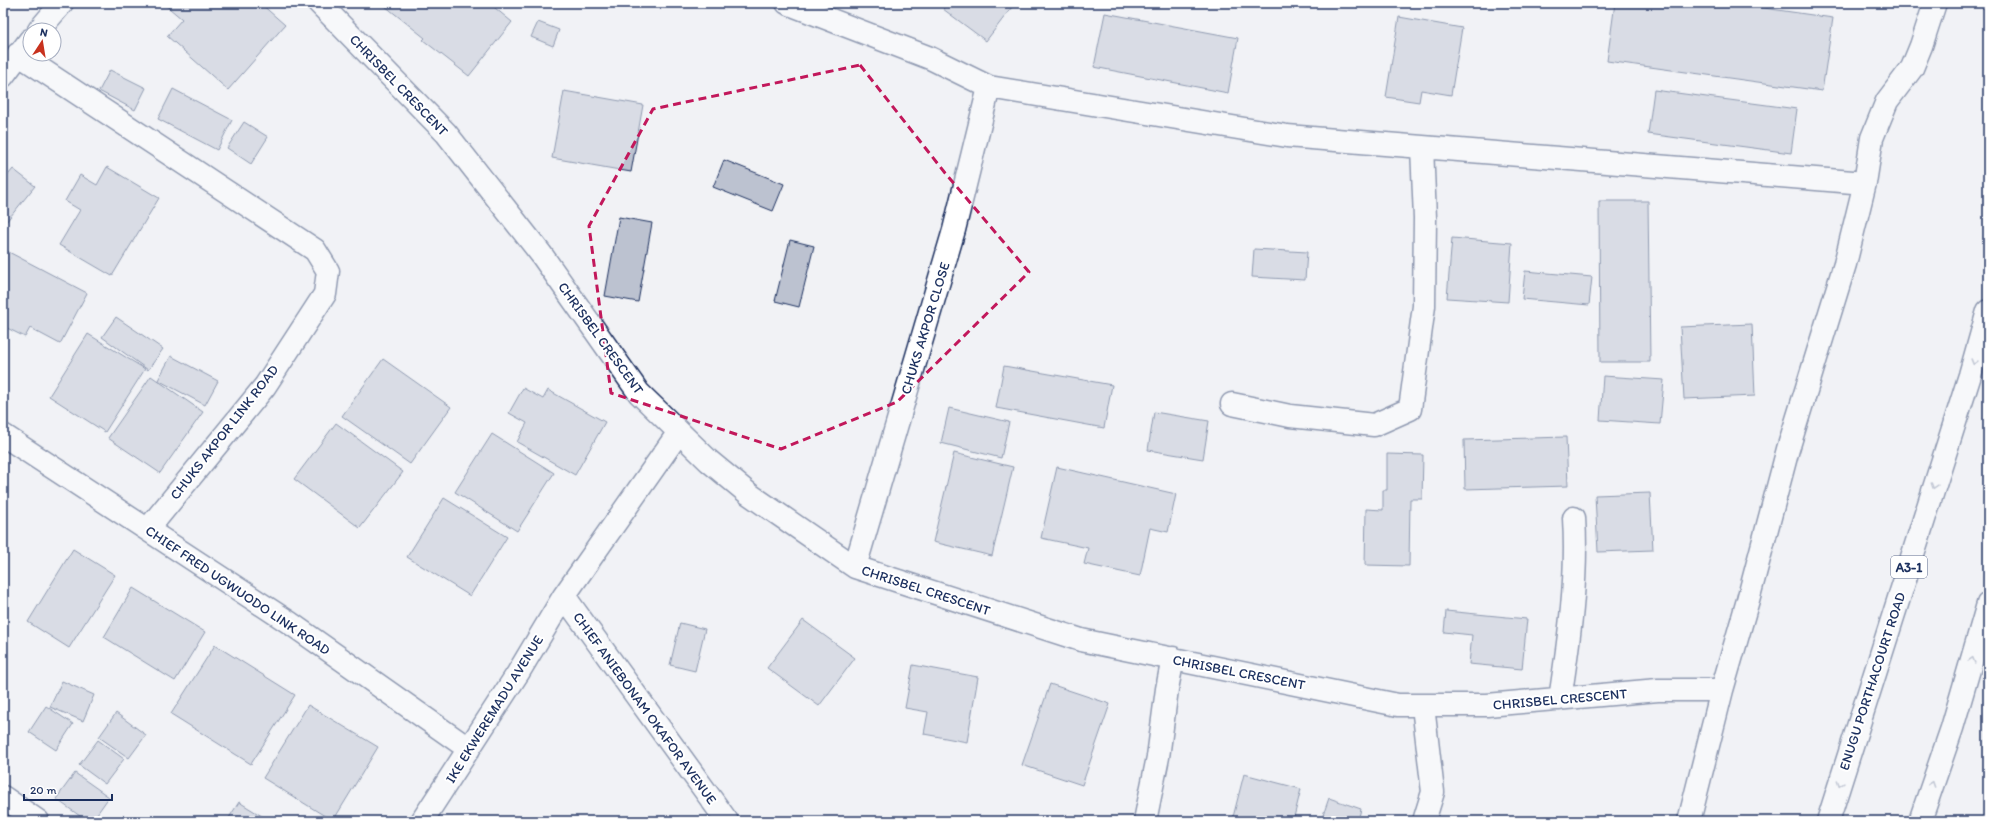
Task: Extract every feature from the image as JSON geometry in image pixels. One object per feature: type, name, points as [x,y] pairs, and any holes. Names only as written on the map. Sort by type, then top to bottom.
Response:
[{"type":"main road","points":[[46,22],[62,3]]},
{"type":"main road","name":"CHRISBEL CRESCENT","points":[[319,3],[446,134],[540,254],[639,393],[709,461],[749,494],[855,567],[1081,640],[1398,705],[1487,705],[1658,690],[1722,690]]},
{"type":"main road","points":[[787,3],[930,58],[989,87],[1287,136],[1865,183]]},
{"type":"main road","points":[[1690,821],[1722,690],[1748,600],[1788,449],[1845,264],[1865,183],[1872,138],[1887,101],[1912,68],[1922,46],[1935,3]]},
{"type":"main road","points":[[3,76],[22,50]]},
{"type":"main road","name":"CHUKS AKPOR LINK ROAD","points":[[46,62],[315,250],[328,272],[325,294],[265,386],[148,529]]},
{"type":"main road","name":"CHUKS AKPOR CLOSE","points":[[855,567],[954,230],[989,87]]},
{"type":"main road","points":[[1232,404],[1290,416],[1374,425],[1410,409],[1424,306],[1426,218],[1422,146]]},
{"type":"main road","name":"ENUGU PORTHACOURT ROAD","points":[[1828,821],[1970,375],[1988,312]]},
{"type":"main road","name":"IKE EKWEREMADU AVENUE","points":[[422,821],[518,673],[564,596],[679,432]]},
{"type":"main road","name":"CHIEF FRED UGWUODO LINK ROAD","points":[[3,436],[148,529],[290,623],[469,749]]},
{"type":"main road","points":[[1560,699],[1569,644],[1576,547],[1574,518]]},
{"type":"main road","name":"CHIEF ANIEBONAM OKAFOR AVENUE","points":[[564,596],[727,821]]},
{"type":"main road","points":[[1920,821],[1952,728],[1988,604]]},
{"type":"main road","points":[[1145,821],[1158,757],[1167,689],[1173,658]]},
{"type":"main road","points":[[1423,706],[1433,792],[1424,821]]},
{"type":"main road","points":[[3,797],[38,821]]},
{"type":"highlighted area","points":[[860,65],[945,173],[1029,272],[897,402],[781,449],[611,393],[589,226],[653,109]]},
{"type":"building","points":[[163,3],[260,3],[285,25],[228,90],[167,36],[182,19]]},
{"type":"building","points":[[388,3],[489,3],[512,22],[469,76],[423,40],[425,38],[385,6]]},
{"type":"building","points":[[948,3],[1015,3],[986,41],[943,9]]},
{"type":"building","points":[[1615,3],[1729,3],[1833,18],[1822,91],[1607,61]]},
{"type":"building","points":[[1105,13],[1238,38],[1228,93],[1094,67]]},
{"type":"building","points":[[1399,17],[1462,28],[1451,95],[1421,90],[1419,102],[1386,97]]},
{"type":"building","points":[[538,22],[559,30],[553,46],[531,37]]},
{"type":"building","points":[[110,70],[146,88],[135,110],[99,91]]},
{"type":"building","points":[[173,89],[232,120],[217,150],[158,119]]},
{"type":"building","points":[[1654,90],[1797,109],[1791,153],[1648,134]]},
{"type":"building","points":[[564,91],[643,105],[631,172],[552,158]]},
{"type":"building","points":[[244,122],[268,137],[251,164],[227,148]]},
{"type":"building","points":[[724,160],[784,184],[773,211],[713,187]]},
{"type":"building","points":[[107,167],[159,198],[112,276],[59,245],[80,210],[65,201],[80,175],[97,185]]},
{"type":"building","points":[[13,169],[35,186],[6,222],[3,220],[3,181]]},
{"type":"building","points":[[1599,201],[1648,201],[1650,362],[1600,362]]},
{"type":"building","points":[[619,217],[652,223],[638,302],[605,296]]},
{"type":"building","points":[[1452,238],[1512,243],[1508,302],[1447,298]]},
{"type":"building","points":[[790,240],[814,246],[799,307],[775,301]]},
{"type":"building","points":[[3,249],[87,293],[60,344],[30,328],[25,337],[3,326]]},
{"type":"building","points":[[1254,249],[1307,252],[1305,280],[1252,277]]},
{"type":"building","points":[[1525,271],[1592,277],[1589,305],[1522,299]]},
{"type":"building","points":[[116,317],[163,349],[148,370],[102,337]]},
{"type":"building","points":[[1752,324],[1755,396],[1684,399],[1680,327]]},
{"type":"building","points":[[88,334],[145,369],[105,432],[49,396]]},
{"type":"building","points":[[171,356],[218,381],[205,405],[158,380]]},
{"type":"building","points":[[383,359],[451,407],[410,464],[342,416]]},
{"type":"building","points":[[1004,366],[1112,385],[1104,428],[996,408]]},
{"type":"building","points":[[151,376],[203,412],[160,473],[108,438]]},
{"type":"building","points":[[1603,376],[1664,380],[1660,424],[1600,420]]},
{"type":"building","points":[[523,388],[543,399],[548,390],[605,422],[575,475],[517,442],[527,423],[509,413]]},
{"type":"building","points":[[949,408],[1009,422],[1001,458],[941,443]]},
{"type":"building","points":[[1154,412],[1209,421],[1203,459],[1148,450]]},
{"type":"building","points":[[336,423],[403,472],[360,528],[294,479]]},
{"type":"building","points":[[492,434],[554,473],[517,531],[455,492]]},
{"type":"building","points":[[1566,437],[1568,486],[1465,489],[1464,440]]},
{"type":"building","points":[[954,453],[1013,467],[992,556],[933,542]]},
{"type":"building","points":[[1387,454],[1423,455],[1422,499],[1410,499],[1409,566],[1365,565],[1366,509],[1383,510],[1383,490],[1387,490]]},
{"type":"building","points":[[1057,467],[1176,494],[1168,532],[1150,528],[1140,576],[1084,564],[1088,548],[1041,538]]},
{"type":"building","points":[[1650,493],[1653,550],[1598,552],[1595,495]]},
{"type":"building","points":[[444,498],[507,537],[470,596],[407,557]]},
{"type":"building","points":[[73,549],[115,575],[69,648],[28,622]]},
{"type":"building","points":[[133,588],[205,632],[175,681],[104,637]]},
{"type":"building","points":[[1446,611],[1527,619],[1522,669],[1469,664],[1472,635],[1444,632]]},
{"type":"building","points":[[803,620],[855,658],[819,706],[767,668]]},
{"type":"building","points":[[680,623],[705,629],[695,671],[670,665]]},
{"type":"building","points":[[215,645],[295,695],[251,764],[171,714]]},
{"type":"building","points":[[913,665],[978,677],[967,742],[924,734],[928,712],[905,708]]},
{"type":"building","points":[[62,681],[94,695],[83,721],[50,707]]},
{"type":"building","points":[[1050,684],[1110,704],[1082,785],[1022,765]]},
{"type":"building","points":[[308,705],[378,747],[333,821],[263,778]]},
{"type":"building","points":[[46,706],[73,724],[56,750],[29,732]]},
{"type":"building","points":[[116,713],[146,735],[129,758],[99,737]]},
{"type":"building","points":[[98,740],[124,759],[105,784],[79,765]]},
{"type":"building","points":[[75,773],[109,797],[92,821],[87,821],[56,799]]},
{"type":"building","points":[[1244,774],[1301,789],[1293,821],[1232,821]]},
{"type":"building","points":[[1329,798],[1361,809],[1358,821],[1321,821]]},
{"type":"building","points":[[239,802],[270,821],[227,821]]}]
